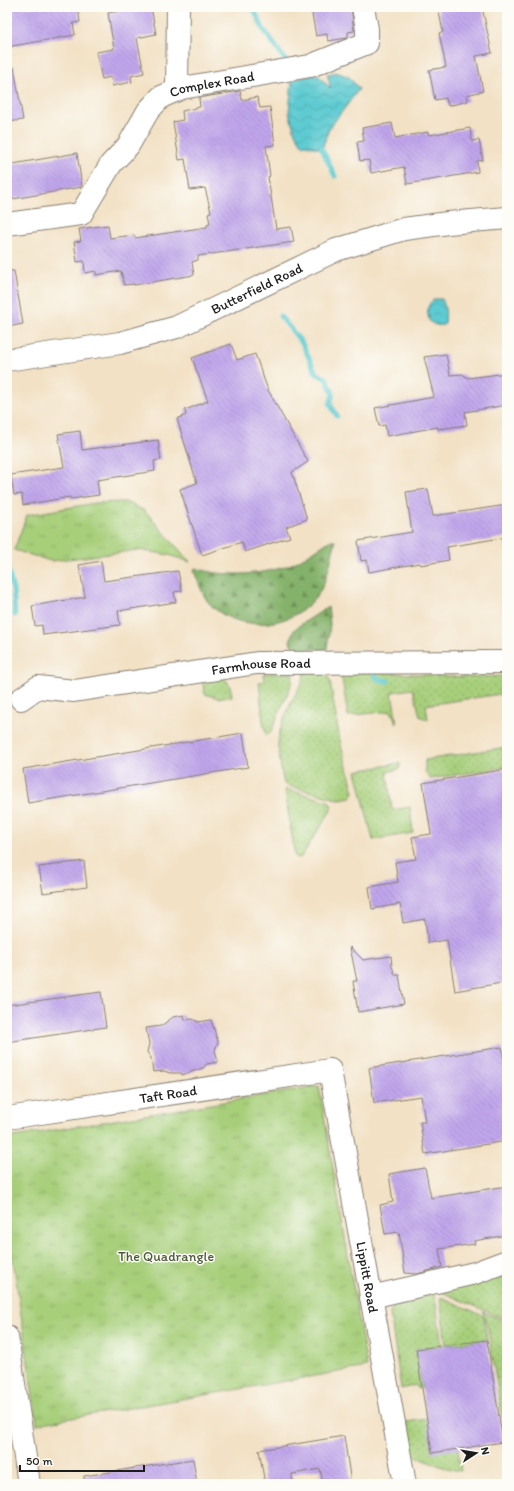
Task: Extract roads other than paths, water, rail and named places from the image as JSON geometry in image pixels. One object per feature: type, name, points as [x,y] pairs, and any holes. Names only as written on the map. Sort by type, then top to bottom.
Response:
[{"type":"street","points":[[177,90],[178,7]]},
{"type":"street","name":"Complex Road","points":[[7,224],[81,214],[111,164],[128,146],[148,111],[161,97],[177,90],[211,82],[310,66],[367,43],[367,29],[363,7]]},
{"type":"street","name":"Butterfield Road","points":[[7,360],[120,343],[177,327],[336,250],[404,229],[448,222],[507,218]]},
{"type":"street","name":"Farmhouse Road","points":[[21,699],[38,687],[74,691],[257,662],[507,662]]},
{"type":"street","name":"Taft Road","points":[[7,1118],[330,1070]]},
{"type":"street","name":"Lippitt Road","points":[[330,1070],[405,1484]]},
{"type":"street","points":[[371,1297],[409,1290],[475,1273],[507,1260]]},
{"type":"street","points":[[7,1338],[29,1484]]},
{"type":"water","points":[[336,72],[349,77],[359,89],[329,129],[322,149],[302,144],[295,133],[289,112],[292,80],[317,74],[331,89],[327,74]]},
{"type":"water","points":[[435,299],[442,299],[445,308],[445,324],[443,325],[434,324],[430,322],[429,319],[428,307]]},
{"type":"waterway","points":[[252,7],[263,29],[286,61]]},
{"type":"waterway","points":[[322,149],[335,176]]},
{"type":"waterway","points":[[280,316],[302,343],[316,373],[327,379],[333,394],[330,404],[337,416]]},
{"type":"waterway","points":[[7,566],[13,590],[15,615]]},
{"type":"waterway","points":[[373,669],[377,679],[388,681]]},
{"type":"park label","name":"The Quadrangle","points":[[166,1256]]}]
